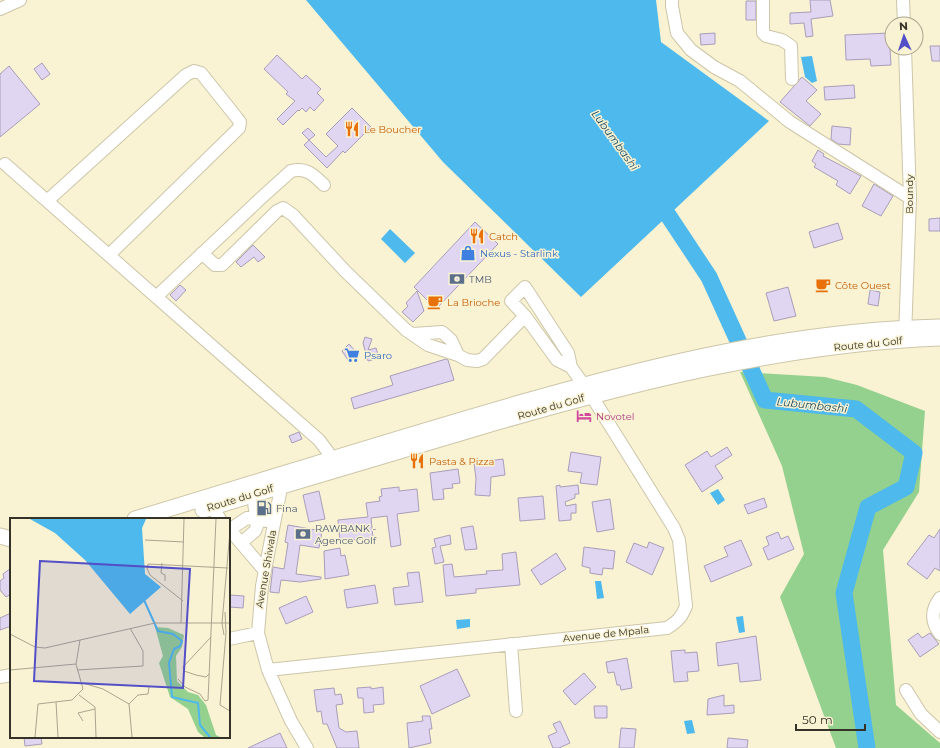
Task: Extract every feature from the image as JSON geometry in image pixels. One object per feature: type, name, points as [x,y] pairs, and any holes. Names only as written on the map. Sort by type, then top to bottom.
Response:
[{"type":"main road","points":[[905,333],[940,327]]},
{"type":"main road","name":"Route du Golf","points":[[178,518],[216,513],[278,481],[588,390],[737,356],[836,347],[905,333],[940,338]]},
{"type":"main road","points":[[139,518],[278,481]]},
{"type":"main road","points":[[0,536],[10,539]]},
{"type":"main road","points":[[0,547],[10,550]]},
{"type":"street","points":[[0,9],[20,0]]},
{"type":"street","points":[[672,0],[677,33],[692,50],[714,67],[740,81],[790,122],[910,198]]},
{"type":"street","points":[[763,0],[763,32],[766,36],[782,40],[791,46],[792,79]]},
{"type":"street","points":[[903,0],[904,16]]},
{"type":"street","name":"Boundy","points":[[905,56],[910,198],[905,333]]},
{"type":"street","points":[[47,201],[186,75],[194,71],[201,73],[240,122],[239,128],[109,255]]},
{"type":"street","points":[[5,164],[319,440],[328,452],[332,464]]},
{"type":"street","points":[[156,297],[283,178],[297,170],[309,172],[324,185]]},
{"type":"street","points":[[260,198],[274,213]]},
{"type":"street","points":[[202,253],[215,265],[222,265],[274,213],[280,209],[286,208],[345,271],[406,330],[428,345],[458,354],[472,361],[483,359],[525,316]]},
{"type":"street","points":[[525,287],[568,353],[571,366],[557,360],[525,316],[511,301],[525,287]]},
{"type":"street","points":[[413,334],[442,332],[452,340],[458,354]]},
{"type":"street","name":"Avenue de Mpala","points":[[268,670],[667,628],[678,622],[686,606],[679,540],[674,528],[588,390],[571,366]]},
{"type":"street","name":"Avenue Shiwala","points":[[278,481],[274,522],[258,610],[258,633],[268,670],[291,721],[308,747]]},
{"type":"street","points":[[241,543],[255,531],[257,519],[253,494]]},
{"type":"street","points":[[230,528],[247,518],[274,522]]},
{"type":"street","points":[[230,530],[265,571]]},
{"type":"street","points":[[940,598],[934,607],[933,616],[934,624],[940,634]]},
{"type":"street","points":[[230,639],[258,633]]},
{"type":"street","points":[[511,644],[516,711]]},
{"type":"street","points":[[0,677],[10,676]]},
{"type":"street","points":[[906,690],[921,714],[940,732]]},
{"type":"green space","points":[[740,372],[825,377],[857,385],[925,411],[919,492],[883,550],[896,705],[940,743],[940,748],[836,748],[780,597],[804,554],[782,466]]},
{"type":"water","points":[[306,0],[656,0],[661,42],[769,121],[581,297],[443,162]]},
{"type":"water","points":[[812,56],[817,81],[812,83],[805,77],[801,57]]},
{"type":"water","points":[[390,229],[415,253],[405,263],[381,239]]},
{"type":"water","points":[[718,489],[725,500],[718,505],[710,493]]},
{"type":"water","points":[[595,581],[601,581],[604,598],[597,599]]},
{"type":"water","points":[[743,616],[745,632],[739,633],[736,617]]},
{"type":"water","points":[[470,619],[470,627],[457,629],[456,620]]},
{"type":"water","points":[[692,720],[695,733],[687,734],[684,721]]},
{"type":"building","points":[[810,0],[830,0],[833,16],[811,19],[813,36],[806,37],[804,23],[790,24],[790,13],[811,12]]},
{"type":"building","points":[[746,1],[756,1],[756,20],[746,20]]},
{"type":"building","points":[[715,33],[715,44],[701,45],[700,34]]},
{"type":"building","points":[[884,33],[884,56],[890,56],[891,65],[871,66],[870,59],[846,60],[845,35]]},
{"type":"building","points":[[930,46],[940,46],[940,61],[932,61]]},
{"type":"building","points":[[277,55],[302,79],[306,75],[321,89],[317,93],[324,100],[314,111],[310,107],[306,112],[302,108],[299,111],[298,110],[283,125],[277,119],[295,101],[286,94],[288,92],[264,69]]},
{"type":"building","points":[[42,63],[50,74],[42,80],[34,69]]},
{"type":"building","points":[[9,66],[40,104],[0,137],[0,74]]},
{"type":"building","points":[[802,77],[817,90],[806,101],[821,114],[810,126],[780,102]]},
{"type":"building","points":[[854,85],[855,98],[825,100],[824,87]]},
{"type":"building","points":[[352,108],[371,127],[345,153],[343,151],[327,168],[304,145],[309,140],[326,157],[338,146],[326,134]]},
{"type":"building","points":[[832,126],[851,128],[850,145],[838,144],[831,139]]},
{"type":"building","points":[[308,128],[315,135],[309,140],[302,133]]},
{"type":"building","points":[[818,150],[824,154],[823,156],[861,176],[850,194],[836,185],[838,181],[814,167],[816,164],[812,161]]},
{"type":"building","points":[[874,184],[893,196],[881,216],[862,206]]},
{"type":"building","points":[[940,218],[940,231],[929,231],[929,219]]},
{"type":"building","points":[[475,222],[498,244],[436,309],[414,287]]},
{"type":"building","points":[[838,223],[843,239],[814,248],[809,232]]},
{"type":"building","points":[[253,245],[265,257],[258,262],[254,257],[241,267],[236,262]]},
{"type":"building","points":[[180,285],[186,290],[176,301],[170,295]]},
{"type":"building","points":[[788,287],[796,316],[774,321],[766,293]]},
{"type":"building","points":[[870,290],[880,292],[878,306],[868,304]]},
{"type":"building","points":[[417,291],[424,311],[413,322],[402,312],[408,306],[406,303]]},
{"type":"building","points":[[365,337],[372,339],[368,350],[376,348],[379,358],[368,361],[363,343]]},
{"type":"building","points":[[349,344],[357,353],[348,360],[342,351]]},
{"type":"building","points":[[446,359],[448,360],[454,380],[354,409],[351,398],[393,385],[390,376]]},
{"type":"building","points":[[299,432],[302,439],[292,443],[289,436]]},
{"type":"building","points":[[727,447],[732,455],[715,466],[723,478],[702,492],[685,465],[707,451],[711,457]]},
{"type":"building","points":[[571,452],[601,457],[597,485],[580,483],[582,473],[568,471]]},
{"type":"building","points":[[503,459],[505,475],[491,477],[490,496],[475,495],[476,479],[474,463]]},
{"type":"building","points":[[458,469],[460,483],[452,484],[453,488],[443,489],[444,499],[433,500],[430,473]]},
{"type":"building","points":[[560,485],[560,487],[578,485],[579,494],[575,494],[575,498],[565,502],[566,506],[576,504],[576,513],[571,513],[571,520],[559,521],[556,486]]},
{"type":"building","points":[[399,487],[399,491],[417,489],[419,511],[397,514],[401,545],[391,547],[387,516],[371,518],[373,538],[340,541],[338,520],[368,517],[366,503],[380,501],[379,497],[382,496],[381,489]]},
{"type":"building","points":[[319,491],[325,519],[309,522],[303,495]]},
{"type":"building","points":[[543,496],[545,519],[520,521],[518,498]]},
{"type":"building","points":[[764,498],[767,507],[748,514],[744,505]]},
{"type":"building","points":[[610,499],[614,529],[597,532],[592,502]]},
{"type":"building","points":[[288,525],[322,531],[319,548],[300,545],[296,574],[321,577],[321,579],[300,582],[281,580],[279,593],[270,592],[273,567],[284,569],[288,543],[285,542]]},
{"type":"building","points":[[473,526],[477,549],[465,550],[461,528]]},
{"type":"building","points":[[940,529],[940,571],[935,568],[927,579],[907,564],[929,535],[934,538]]},
{"type":"building","points":[[778,532],[781,539],[788,536],[794,549],[768,560],[763,548],[769,545],[766,537]]},
{"type":"building","points":[[450,535],[451,544],[440,546],[444,562],[435,564],[432,548],[436,547],[434,539]]},
{"type":"building","points":[[741,540],[752,565],[711,582],[704,566],[728,556],[724,547]]},
{"type":"building","points":[[649,542],[664,548],[652,575],[626,562],[634,543],[647,548]]},
{"type":"building","points":[[584,547],[615,551],[613,569],[603,568],[602,575],[590,573],[590,568],[582,566]]},
{"type":"building","points":[[340,548],[341,556],[345,555],[349,575],[325,579],[324,551]]},
{"type":"building","points":[[516,552],[520,585],[476,589],[476,593],[446,596],[443,565],[452,564],[454,577],[487,574],[486,571],[503,570],[502,554]]},
{"type":"building","points":[[556,553],[566,569],[541,585],[531,570]]},
{"type":"building","points":[[10,569],[10,595],[6,597],[0,590],[0,581],[4,578],[3,574]]},
{"type":"building","points":[[419,572],[423,602],[395,605],[393,588],[409,586],[407,573]]},
{"type":"building","points":[[375,585],[378,603],[347,608],[344,590]]},
{"type":"building","points":[[230,595],[244,596],[243,608],[230,607]]},
{"type":"building","points":[[306,596],[313,612],[286,624],[279,608]]},
{"type":"building","points":[[10,613],[10,626],[0,630],[0,618]]},
{"type":"building","points":[[918,633],[922,638],[930,633],[939,644],[920,657],[908,640]]},
{"type":"building","points":[[756,636],[761,680],[740,682],[738,663],[718,666],[716,643]]},
{"type":"building","points":[[685,650],[685,653],[697,652],[699,671],[687,672],[688,681],[674,682],[671,651]]},
{"type":"building","points":[[627,658],[632,688],[621,690],[620,685],[617,685],[614,672],[608,673],[606,662]]},
{"type":"building","points":[[457,669],[470,696],[432,714],[420,686]]},
{"type":"building","points":[[584,673],[596,687],[575,705],[563,691]]},
{"type":"building","points":[[371,687],[371,689],[383,687],[384,704],[373,705],[374,712],[364,713],[363,698],[358,698],[357,688]]},
{"type":"building","points":[[334,688],[335,695],[341,694],[343,704],[336,705],[339,728],[346,732],[357,731],[359,748],[337,748],[327,724],[323,724],[321,711],[317,712],[314,690]]},
{"type":"building","points":[[724,695],[724,706],[734,705],[734,713],[707,715],[708,699]]},
{"type":"building","points":[[594,706],[607,706],[607,718],[595,718]]},
{"type":"building","points":[[422,716],[430,716],[432,729],[429,729],[431,743],[409,748],[407,723],[423,721]]},
{"type":"building","points":[[560,721],[570,743],[559,748],[553,748],[548,736],[557,732],[553,724]]},
{"type":"building","points":[[621,728],[636,729],[634,748],[619,748]]},
{"type":"building","points":[[280,733],[287,748],[248,748]]},
{"type":"building","points":[[24,738],[41,738],[42,744],[25,746]]},
{"type":"building","points":[[728,738],[748,740],[747,748],[727,748]]},
{"type":"waterway","name":"Lubumbashi","points":[[656,197],[709,277],[765,400],[856,409],[914,453],[906,487],[868,507],[844,593],[867,748]]},
{"type":"place","name":"Le Boucher","points":[[352,129]]},
{"type":"place","name":"Catch","points":[[477,236]]},
{"type":"place","name":"Nexus - Starlink","points":[[468,253]]},
{"type":"place","name":"TMB","points":[[457,279]]},
{"type":"place","name":"Côte Ouest","points":[[823,285]]},
{"type":"place","name":"La Brioche","points":[[435,302]]},
{"type":"place","name":"Psaro","points":[[352,355]]},
{"type":"place","name":"Novotel","points":[[584,416]]},
{"type":"place","name":"Pasta & Pizza","points":[[417,461]]},
{"type":"place","name":"Fina","points":[[264,508]]},
{"type":"place","name":"RAWBANK - Agence Golf","points":[[303,534]]}]
